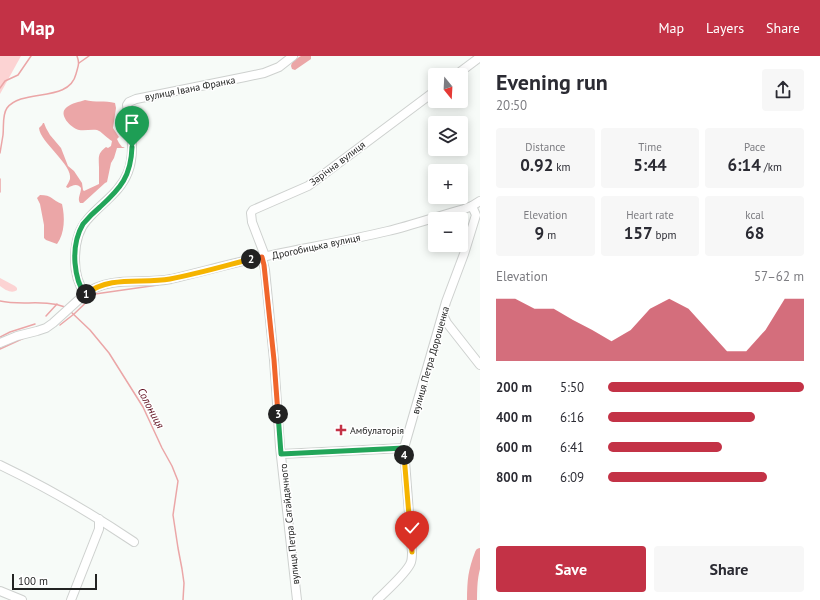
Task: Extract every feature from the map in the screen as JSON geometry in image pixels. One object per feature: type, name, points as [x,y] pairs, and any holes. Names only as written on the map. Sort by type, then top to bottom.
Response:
[{"type":"street","name":"вулиця Івана Франка","points":[[85,294],[76,275],[76,242],[86,220],[119,188],[128,173],[132,156],[127,105],[129,102],[136,98],[264,73],[279,67],[293,56]]},
{"type":"street","points":[[465,68],[480,57]]},
{"type":"street","name":"Зарічна вулиця","points":[[264,256],[252,222],[251,213],[253,210],[308,186],[428,96]]},
{"type":"street","name":"Дрогобицька вулиця","points":[[0,343],[17,336],[43,329],[53,323],[85,294],[95,288],[108,284],[128,281],[156,281],[170,279],[264,256],[388,231],[472,206],[480,201]]},
{"type":"street","name":"вулиця Петра Дорошенка","points":[[377,600],[411,562],[412,557],[404,448],[450,291],[464,254],[476,215],[472,206]]},
{"type":"street","name":"вулиця Петра Сагайдачного","points":[[264,256],[281,454],[297,600]]},
{"type":"street","points":[[443,315],[447,323],[480,365]]},
{"type":"street","points":[[281,454],[404,448]]},
{"type":"street","points":[[0,465],[99,519],[134,542]]},
{"type":"street","points":[[71,600],[99,529],[99,519]]},
{"type":"street","points":[[0,591],[22,600]]},
{"type":"shaded area","points":[[0,56],[21,56],[0,94]]},
{"type":"shaded area","points":[[301,56],[311,56],[311,59],[295,70],[292,69],[292,63]]},
{"type":"shaded area","points":[[85,100],[115,103],[116,108],[113,128],[119,137],[117,139],[119,143],[122,147],[125,147],[117,148],[111,163],[107,182],[83,203],[80,203],[80,186],[73,185],[68,188],[66,187],[70,179],[70,173],[62,160],[45,140],[39,128],[44,123],[50,135],[61,148],[68,166],[74,171],[82,183],[84,191],[99,184],[99,156],[106,147],[108,148],[111,146],[112,141],[97,130],[79,130],[72,127],[64,117],[64,110],[67,107]]},
{"type":"shaded area","points":[[40,195],[50,197],[62,204],[64,225],[62,235],[57,244],[44,238],[44,225],[40,204],[37,198]]},
{"type":"shaded area","points":[[0,278],[15,286],[17,290],[11,292],[0,286]]},
{"type":"waterway","points":[[0,88],[5,81],[18,75],[31,56]]},
{"type":"waterway","name":"Солониця","points":[[0,153],[4,117],[7,108],[14,102],[23,98],[64,89],[72,83],[76,74],[79,63],[77,56]]},
{"type":"waterway","points":[[79,63],[89,56]]},
{"type":"waterway","name":"Солониця","points":[[0,179],[0,192]]},
{"type":"waterway","points":[[246,265],[255,263]]},
{"type":"waterway","points":[[60,325],[95,294],[158,285]]},
{"type":"waterway","name":"Солониця","points":[[0,301],[16,303],[49,303],[65,307]]},
{"type":"waterway","points":[[46,316],[57,304]]},
{"type":"waterway","name":"Солониця","points":[[70,311],[90,330],[109,353],[143,407],[178,481],[173,515],[184,583],[183,600]]},
{"type":"waterway","points":[[0,337],[10,332],[35,324]]},
{"type":"waterway","points":[[0,349],[24,338]]},
{"type":"waterway","points":[[472,600],[473,576],[480,553]]},
{"type":"place","name":"Амбулаторія","points":[[341,430]]},
{"type":"route","points":[[132,147],[130,166],[124,180],[110,198],[86,220],[79,233],[76,242],[75,265],[76,275],[82,290],[85,294],[100,286],[117,282],[170,279],[262,257],[274,360],[281,454],[404,448],[412,552]]}]
